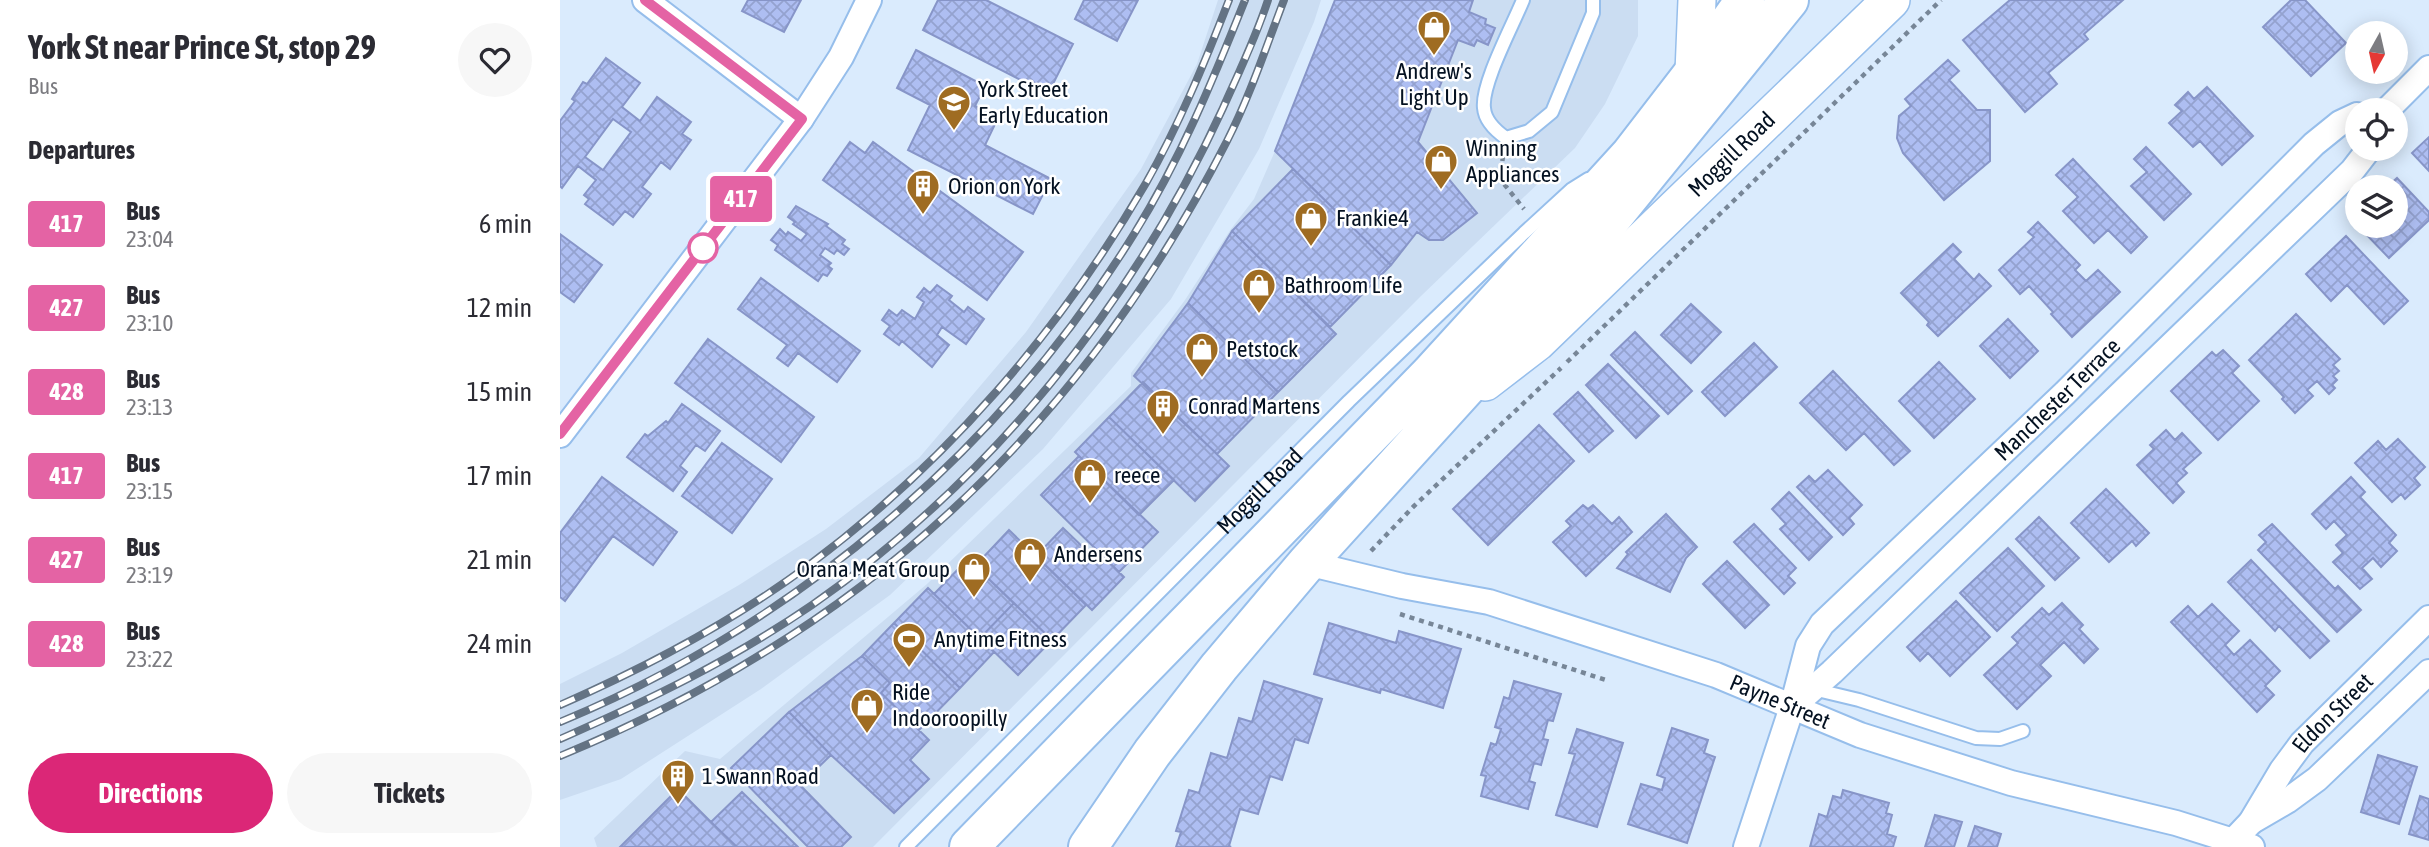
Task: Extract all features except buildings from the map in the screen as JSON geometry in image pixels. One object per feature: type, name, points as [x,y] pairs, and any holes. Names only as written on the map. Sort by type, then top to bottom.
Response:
[{"type":"highway","name":"Moggill Road","points":[[969,847],[1430,374],[1635,149],[1745,0]]},
{"type":"highway","name":"Moggill Road","points":[[1088,847],[1177,719],[1307,563],[1543,303],[1789,0]]},
{"type":"main road","points":[[1694,72],[1696,0]]},
{"type":"main road","name":"Moggill Road","points":[[1442,415],[1537,342],[1891,0]]},
{"type":"street","points":[[645,0],[802,119]]},
{"type":"street","points":[[560,435],[802,119],[841,57],[869,0]]},
{"type":"street","points":[[2396,98],[2429,68]]},
{"type":"street","name":"Manchester Terrace","points":[[1746,847],[1792,707],[1808,646],[1822,624],[2065,393],[2314,144],[2329,130],[2345,122]]},
{"type":"street","name":"Manchester Terrace","points":[[1792,707],[2123,393],[2360,161]]},
{"type":"street","name":"Payne Street","points":[[1307,563],[1402,586],[1489,602],[1716,675],[1860,735],[2011,783],[2176,823],[2243,844]]},
{"type":"street","name":"Eldon Street","points":[[2243,844],[2251,822],[2282,769],[2302,743],[2429,618]]},
{"type":"street","name":"Eldon Street","points":[[2251,822],[2317,779],[2429,673]]},
{"type":"lane","points":[[1523,0],[1484,93],[1484,111],[1494,129],[1506,138],[1530,131],[1552,112],[1593,13],[1594,0]]},
{"type":"lane","name":"Moggill Road","points":[[906,847],[1349,401],[1469,285],[1572,189],[1635,149]]},
{"type":"lane","name":"Payne Street","points":[[1813,689],[1859,700],[1976,738],[2000,739],[2023,731]]},
{"type":"path","points":[[1506,138],[1500,179],[1525,210]]},
{"type":"path","points":[[1389,611],[1606,680]]},
{"type":"shaded area","points":[[1218,0],[1321,0],[1259,149],[1171,299],[1043,449],[890,595],[761,689],[621,779],[560,800],[560,684],[622,653],[739,585],[826,529],[919,458],[1026,332],[1141,169],[1197,64]]},
{"type":"shaded area","points":[[1335,0],[1638,0],[1638,36],[1605,104],[1575,148],[1421,296],[873,847],[597,847],[594,838],[685,751],[720,759],[927,584],[1131,386],[1131,373],[1254,199]]},
{"type":"railway","points":[[560,705],[688,642],[780,586],[859,525],[953,438],[1038,342],[1112,238],[1170,139],[1229,0]]},
{"type":"railway","points":[[560,722],[647,682],[730,635],[810,582],[885,523],[956,458],[1021,388],[1081,313],[1134,234],[1181,149],[1245,0]]},
{"type":"railway","points":[[560,739],[689,678],[751,644],[812,605],[877,556],[939,503],[997,445],[1050,384],[1100,319],[1146,251],[1187,181],[1223,108],[1268,0]]},
{"type":"railway","points":[[560,756],[669,706],[771,648],[865,583],[951,511],[1031,430],[1103,342],[1168,246],[1227,141],[1284,0]]},
{"type":"bus line","name":"417","points":[[560,434],[802,119],[645,0]]},
{"type":"place","name":"Andrew's Light Up","points":[[1434,57]]},
{"type":"place","name":"York Street Early Education","points":[[954,132]]},
{"type":"place","name":"Winning Appliances","points":[[1441,191]]},
{"type":"place","name":"Orion on York","points":[[923,216]]},
{"type":"place","name":"Frankie4","points":[[1311,248]]},
{"type":"place","name":"Bathroom Life","points":[[1259,315]]},
{"type":"place","name":"Petstock","points":[[1202,379]]},
{"type":"place","name":"Conrad Martens","points":[[1163,436]]},
{"type":"place","name":"reece","points":[[1090,505]]},
{"type":"place","name":"Andersens","points":[[1030,584]]},
{"type":"place","name":"Orana Meat Group","points":[[974,599]]},
{"type":"place","name":"Anytime Fitness","points":[[909,669]]},
{"type":"place","name":"Ride Indooroopilly","points":[[867,735]]},
{"type":"place","name":"1 Swann Road","points":[[678,806]]}]
